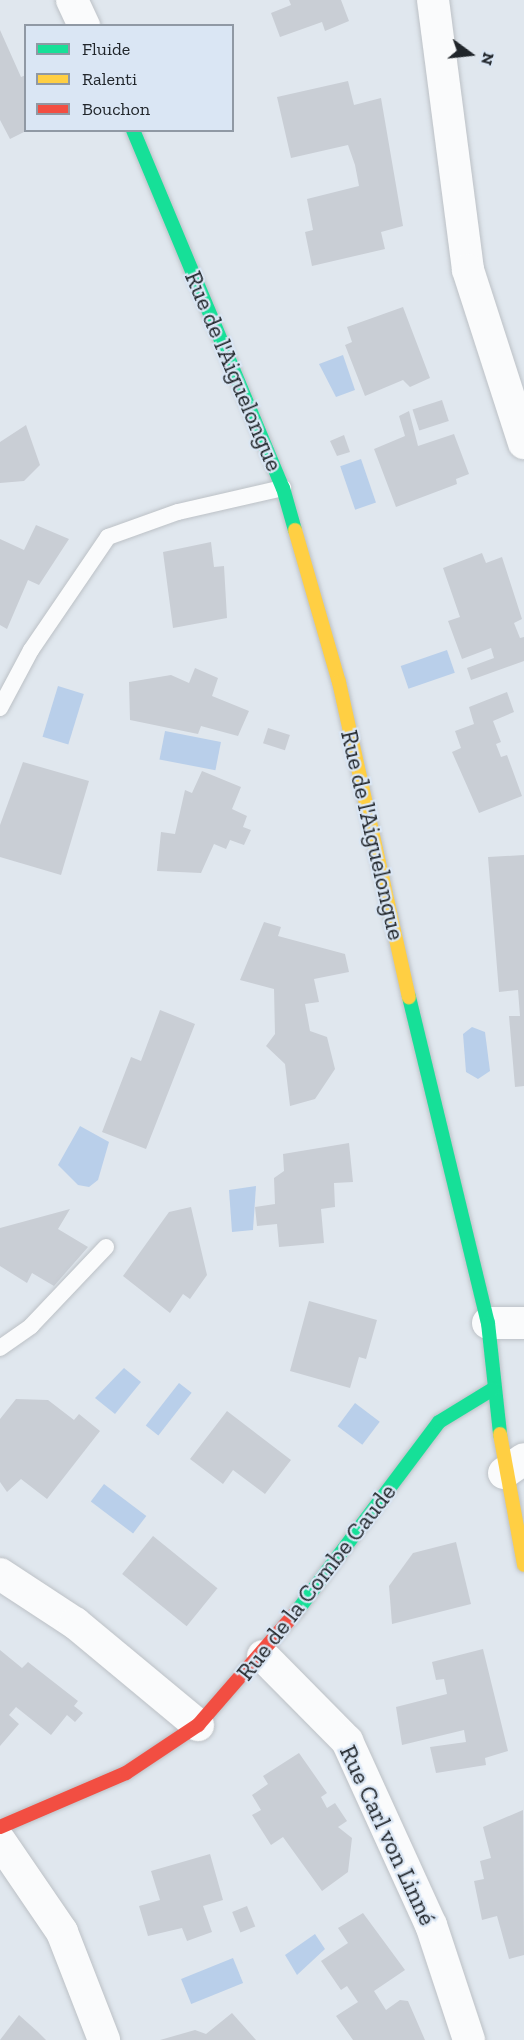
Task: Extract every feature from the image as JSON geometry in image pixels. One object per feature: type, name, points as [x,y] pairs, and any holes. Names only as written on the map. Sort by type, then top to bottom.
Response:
[{"type":"street","points":[[72,0],[83,24]]},
{"type":"street","points":[[433,0],[468,270],[524,443]]},
{"type":"street","name":"Rue de l'Aiguelongue","points":[[134,132],[283,488],[339,682],[455,1201],[488,1323],[493,1389],[514,1466],[524,1565]]},
{"type":"street","points":[[488,1323],[524,1323]]},
{"type":"street","name":"Rue de la Combe Caude","points":[[0,1827],[126,1773],[198,1725],[263,1656],[439,1422],[493,1389]]},
{"type":"street","points":[[0,1574],[75,1623],[198,1725]]},
{"type":"street","name":"Rue Carl von Linné","points":[[263,1656],[347,1741],[431,1924],[469,2040]]},
{"type":"street","points":[[0,1841],[62,1932],[104,2040]]},
{"type":"lane","points":[[0,708],[31,650],[108,537],[178,512],[283,488]]},
{"type":"lane","points":[[0,1348],[31,1326],[106,1247]]},
{"type":"water","points":[[343,355],[355,390],[336,397],[319,364]]},
{"type":"water","points":[[361,459],[376,502],[355,510],[340,466]]},
{"type":"water","points":[[447,650],[455,673],[408,689],[401,666]]},
{"type":"water","points":[[58,686],[84,694],[68,745],[43,737]]},
{"type":"water","points":[[165,731],[221,742],[215,770],[159,759]]},
{"type":"water","points":[[472,1027],[485,1032],[490,1071],[478,1079],[466,1072],[463,1034]]},
{"type":"water","points":[[80,1126],[109,1142],[98,1180],[89,1187],[78,1185],[58,1165]]},
{"type":"water","points":[[256,1186],[253,1230],[232,1232],[229,1190]]},
{"type":"water","points":[[124,1368],[141,1382],[115,1414],[95,1398]]},
{"type":"water","points":[[179,1383],[192,1393],[158,1435],[146,1426]]},
{"type":"water","points":[[355,1403],[380,1422],[362,1445],[338,1426]]},
{"type":"water","points":[[104,1484],[146,1516],[133,1533],[91,1502]]},
{"type":"water","points":[[315,1934],[325,1949],[297,1975],[285,1955]]},
{"type":"water","points":[[233,1958],[243,1983],[191,2004],[181,1979]]},
{"type":"building","points":[[289,0],[341,0],[349,21],[325,31],[322,22],[280,37],[271,13],[291,5]]},
{"type":"building","points":[[0,30],[21,77],[24,76],[24,132],[10,139],[0,120]]},
{"type":"building","points":[[348,81],[354,105],[381,98],[403,226],[381,232],[385,249],[312,266],[305,232],[313,230],[307,199],[359,186],[355,165],[348,145],[291,158],[277,97]]},
{"type":"building","points":[[403,307],[430,378],[410,387],[403,380],[365,396],[345,345],[352,342],[347,327]]},
{"type":"building","points":[[442,400],[449,421],[419,431],[413,410]]},
{"type":"building","points":[[409,411],[418,446],[454,434],[469,474],[456,479],[457,484],[396,507],[374,449],[405,436],[399,416]]},
{"type":"building","points":[[26,425],[40,465],[24,481],[0,483],[0,442]]},
{"type":"building","points":[[344,435],[350,452],[337,456],[330,441]]},
{"type":"building","points":[[36,525],[69,539],[39,585],[28,580],[7,629],[0,625],[0,539],[24,550]]},
{"type":"building","points":[[211,542],[214,567],[224,566],[227,618],[173,628],[163,552]]},
{"type":"building","points":[[482,553],[486,563],[502,557],[522,619],[514,623],[520,638],[524,637],[524,661],[471,680],[467,668],[494,658],[491,648],[462,659],[448,621],[460,617],[443,568]]},
{"type":"building","points":[[195,668],[218,678],[212,696],[249,711],[238,736],[201,726],[198,734],[130,720],[129,682],[171,675],[189,683]]},
{"type":"building","points":[[507,692],[514,712],[493,721],[501,742],[496,744],[501,757],[507,755],[522,796],[479,813],[452,752],[461,748],[455,731],[474,724],[469,707]]},
{"type":"building","points":[[268,728],[290,735],[285,750],[263,743]]},
{"type":"building","points":[[23,762],[89,781],[61,875],[0,857],[0,825]]},
{"type":"building","points":[[202,771],[241,787],[232,809],[247,816],[243,827],[251,830],[244,845],[230,840],[226,849],[214,844],[201,873],[157,871],[161,832],[175,834],[185,790],[192,793]]},
{"type":"building","points":[[524,855],[524,1086],[515,1087],[509,1016],[520,1016],[518,990],[499,992],[488,857]]},
{"type":"building","points":[[264,922],[281,927],[278,936],[345,954],[349,972],[314,979],[319,1002],[305,1004],[310,1031],[327,1037],[335,1069],[315,1099],[290,1106],[285,1064],[266,1046],[275,1034],[274,989],[240,980]]},
{"type":"building","points":[[160,1010],[195,1024],[146,1149],[102,1132],[131,1057],[141,1061]]},
{"type":"building","points":[[349,1143],[353,1182],[334,1183],[335,1207],[321,1209],[324,1243],[279,1247],[277,1224],[257,1226],[255,1207],[275,1204],[274,1178],[284,1171],[283,1154]]},
{"type":"building","points":[[191,1207],[207,1275],[190,1299],[183,1294],[170,1313],[123,1276],[169,1212]]},
{"type":"building","points":[[70,1209],[58,1229],[88,1247],[54,1286],[32,1273],[27,1283],[0,1266],[0,1228]]},
{"type":"building","points":[[309,1301],[377,1320],[366,1359],[359,1357],[350,1388],[290,1371]]},
{"type":"building","points":[[16,1399],[48,1400],[74,1420],[79,1414],[100,1431],[47,1499],[21,1479],[7,1492],[0,1482],[0,1419]]},
{"type":"building","points":[[227,1411],[291,1460],[265,1494],[233,1470],[223,1484],[190,1459]]},
{"type":"building","points":[[153,1536],[218,1588],[187,1626],[122,1574]]},
{"type":"building","points":[[456,1542],[471,1604],[392,1624],[389,1586],[413,1553]]},
{"type":"building","points":[[483,1649],[508,1751],[485,1758],[486,1765],[436,1773],[430,1747],[466,1742],[464,1730],[402,1745],[396,1707],[447,1694],[444,1679],[436,1680],[432,1662]]},
{"type":"building","points":[[0,1650],[22,1668],[28,1662],[78,1701],[74,1706],[83,1713],[75,1722],[67,1715],[51,1735],[16,1707],[9,1715],[19,1724],[0,1746]]},
{"type":"building","points":[[299,1753],[327,1793],[321,1797],[327,1808],[335,1803],[347,1821],[338,1827],[352,1838],[348,1872],[322,1891],[283,1837],[271,1845],[252,1815],[261,1810],[252,1795],[268,1784],[263,1776]]},
{"type":"building","points":[[523,1810],[524,1955],[509,1959],[497,1916],[482,1920],[474,1881],[484,1879],[480,1861],[491,1858],[483,1827]]},
{"type":"building","points":[[210,1854],[223,1900],[203,1906],[212,1932],[187,1941],[182,1928],[148,1936],[139,1906],[160,1900],[151,1871]]},
{"type":"building","points":[[247,1906],[255,1926],[240,1932],[232,1912]]},
{"type":"building","points":[[363,1913],[405,1970],[374,1991],[386,2010],[400,2000],[408,2001],[425,2040],[353,2040],[336,2016],[358,2002],[347,1986],[341,1990],[321,1961],[348,1943],[338,1928]]},
{"type":"building","points":[[232,2013],[256,2040],[160,2040],[195,2030],[206,2034]]},
{"type":"building","points":[[19,2015],[38,2032],[46,2040],[0,2040]]},
{"type":"traffic: fast","points":[[134,132],[283,488],[295,530]]},
{"type":"traffic: fast","points":[[409,997],[488,1323],[500,1434]]},
{"type":"traffic: fast","points":[[297,1611],[439,1422],[493,1389]]},
{"type":"traffic: slow","points":[[295,530],[339,682],[409,997]]},
{"type":"traffic: slow","points":[[500,1434],[524,1565]]},
{"type":"traffic: jam","points":[[0,1827],[126,1773],[198,1725],[297,1611]]}]
